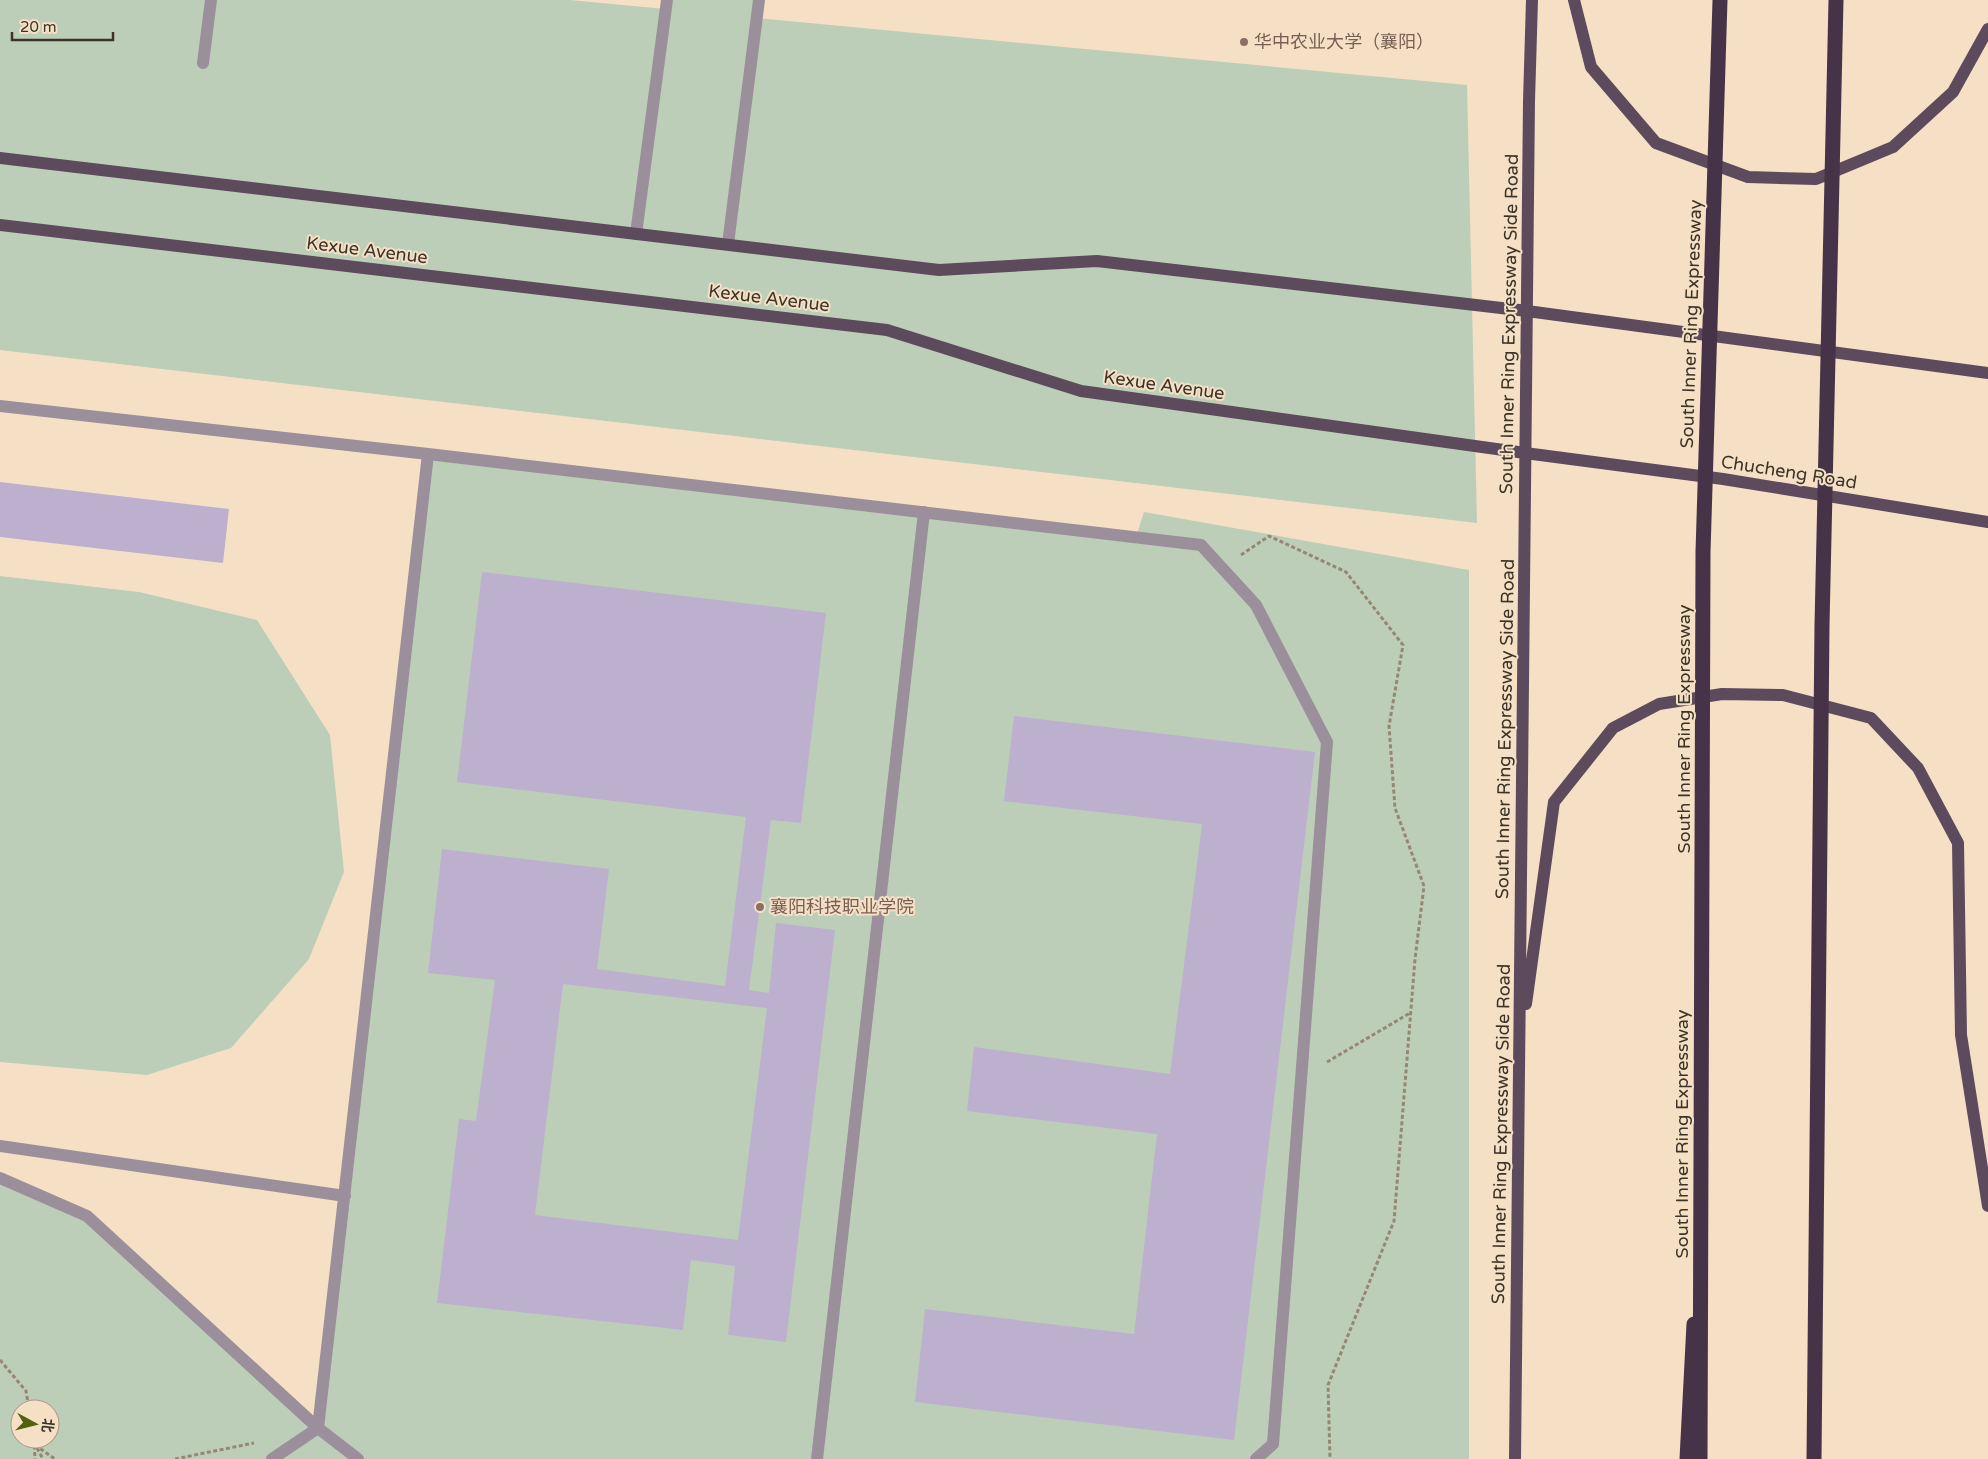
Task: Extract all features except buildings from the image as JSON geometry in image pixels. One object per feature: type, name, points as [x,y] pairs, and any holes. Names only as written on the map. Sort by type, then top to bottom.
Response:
[{"type":"highway","name":"South Inner Ring Expressway","points":[[1700,1459],[1703,552],[1720,0]]},
{"type":"highway","points":[[1814,1459],[1822,625],[1836,0]]},
{"type":"highway","points":[[1687,1459],[1700,1210]]},
{"type":"main road","name":"South Inner Ring Expressway Side Road","points":[[1515,1459],[1525,454],[1532,0]]},
{"type":"main road","points":[[1574,0],[1591,67],[1656,143],[1748,176],[1816,179],[1894,147],[1953,92],[1988,29]]},
{"type":"main road","points":[[0,158],[939,270],[1097,260],[1527,311],[1988,372]]},
{"type":"main road","name":"Kexue Avenue","points":[[0,225],[887,330],[1081,391],[1525,454]]},
{"type":"main road","name":"Chucheng Road","points":[[1525,454],[1723,479],[1988,522]]},
{"type":"main road","points":[[1519,1057],[1554,802],[1613,728],[1659,704],[1722,694],[1783,695],[1871,718],[1918,768],[1958,843],[1961,1035],[1988,1206]]},
{"type":"lane","points":[[203,63],[211,0]]},
{"type":"lane","points":[[636,234],[667,0]]},
{"type":"lane","points":[[728,244],[759,0]]},
{"type":"lane","points":[[0,406],[428,454],[1201,545],[1256,605],[1327,742],[1273,1444],[1256,1459]]},
{"type":"lane","points":[[272,1459],[318,1428],[428,454]]},
{"type":"lane","points":[[817,1459],[924,512]]},
{"type":"lane","points":[[0,1146],[344,1196]]},
{"type":"lane","points":[[0,1178],[87,1216],[318,1428],[358,1459]]},
{"type":"path","points":[[1223,569],[1269,536],[1346,572],[1403,645],[1389,726],[1394,808],[1424,886],[1410,1013],[1394,1221],[1328,1384],[1330,1459]]},
{"type":"path","points":[[1301,1078],[1410,1013]]},
{"type":"path","points":[[0,1360],[26,1391],[27,1399]]},
{"type":"path","points":[[175,1459],[255,1442]]},
{"type":"path","points":[[41,1449],[55,1459]]},
{"type":"green space","points":[[0,0],[570,0],[665,9],[667,0],[759,0],[757,18],[1467,85],[1477,523],[0,350]]},
{"type":"green space","name":"襄阳科技职业学院","points":[[428,454],[1136,537],[1144,512],[1469,570],[1469,1459],[0,1459],[0,1178],[87,1216],[318,1428]]},
{"type":"green space","points":[[0,576],[139,592],[257,620],[330,735],[344,872],[309,959],[231,1048],[147,1075],[0,1062]]},
{"type":"place","name":"华中农业大学（襄阳）","points":[[1244,42]]},
{"type":"place","name":"襄阳科技职业学院","points":[[760,907]]}]
